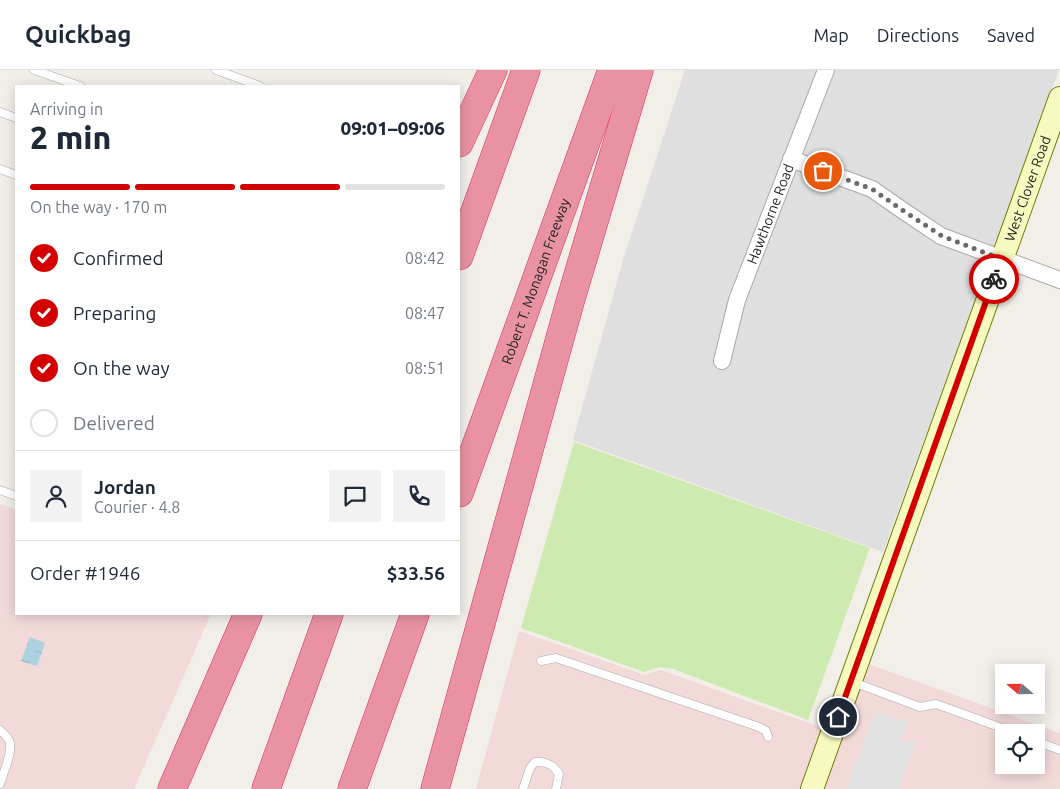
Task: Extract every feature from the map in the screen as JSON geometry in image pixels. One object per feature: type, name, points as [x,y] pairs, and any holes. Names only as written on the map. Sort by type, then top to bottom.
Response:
[{"type":"highway","points":[[460,141],[493,70]]},
{"type":"highway","points":[[460,253],[526,70]]},
{"type":"highway","name":"Robert T. Monagan Freeway","points":[[460,490],[612,70]]},
{"type":"highway","points":[[435,789],[570,302],[639,70]]},
{"type":"highway","points":[[172,789],[248,615]]},
{"type":"highway","points":[[266,789],[329,615]]},
{"type":"highway","points":[[352,789],[415,615]]},
{"type":"street","name":"Hawthorne Road","points":[[722,361],[737,300],[826,70]]},
{"type":"street","name":"West Clover Road","points":[[812,789],[1001,259],[1050,134],[1060,98]]},
{"type":"street","points":[[790,159],[872,189],[942,236],[1060,280]]},
{"type":"lane","points":[[34,70],[77,85]]},
{"type":"lane","points":[[216,70],[257,85]]},
{"type":"lane","points":[[0,112],[15,118]]},
{"type":"lane","points":[[0,169],[15,175]]},
{"type":"lane","points":[[0,490],[15,496]]},
{"type":"lane","points":[[541,661],[556,658],[759,727],[766,731],[768,737]]},
{"type":"lane","points":[[851,681],[920,707],[936,704],[995,725]]},
{"type":"lane","points":[[0,730],[7,737],[10,744],[0,784]]},
{"type":"lane","points":[[1045,744],[1060,750]]},
{"type":"lane","points":[[522,789],[530,768],[535,762],[542,762],[555,767],[559,774],[556,789]]},
{"type":"shaded area","points":[[685,70],[1059,70],[883,552],[573,440],[623,260]]},
{"type":"shaded area","points":[[0,504],[15,510],[15,615],[211,615],[134,789],[0,789]]},
{"type":"shaded area","points":[[519,631],[645,675],[661,670],[820,727],[863,662],[995,710],[995,714],[1007,714],[1035,724],[995,724],[995,774],[1045,774],[1045,728],[1060,733],[1060,789],[476,789]]},
{"type":"shaded area","points":[[875,711],[907,722],[900,742],[916,739],[899,789],[847,789]]},
{"type":"green space","points":[[574,442],[870,548],[808,720],[673,669],[660,667],[644,672],[521,628]]},
{"type":"water","points":[[30,637],[45,643],[37,666],[21,661]]},
{"type":"way so far","points":[[823,171],[872,189],[942,236],[1001,259],[994,279]]},
{"type":"route","points":[[838,717],[994,279]]}]
